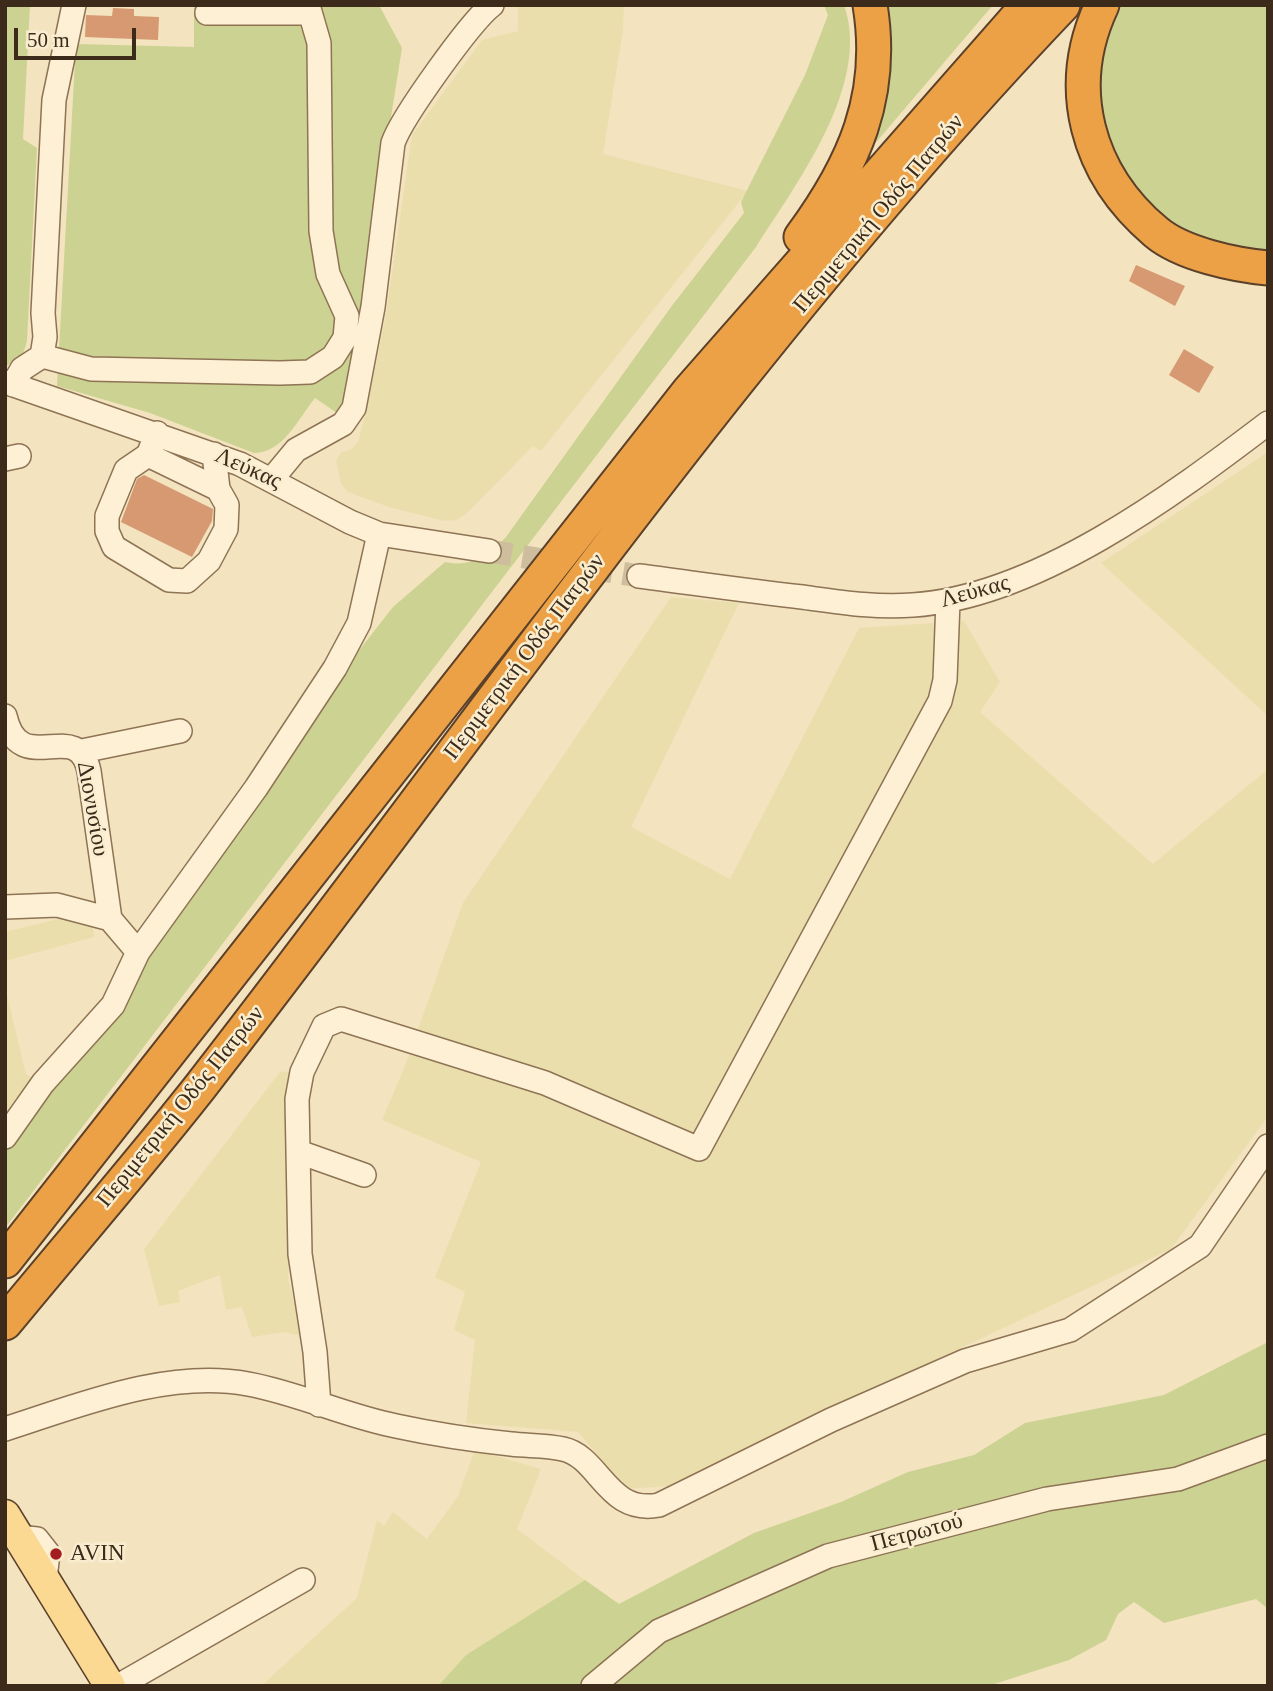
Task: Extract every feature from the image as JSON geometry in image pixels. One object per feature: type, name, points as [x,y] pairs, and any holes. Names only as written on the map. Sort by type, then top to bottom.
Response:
[{"type":"highway","points":[[689,391],[809,226],[855,150],[873,82],[874,40],[870,5]]},
{"type":"highway","name":"Περιμετρική Οδός Πατρών","points":[[5,1261],[689,391],[810,257],[896,153],[1028,5]]},
{"type":"highway","name":"Περιμετρική Οδός Πατρών","points":[[5,1323],[198,1089],[716,410],[835,262],[989,85],[1063,5]]},
{"type":"highway","points":[[1102,5],[1086,49],[1081,82],[1094,148],[1116,190],[1158,234],[1238,265],[1268,268]]},
{"type":"main road","points":[[12,1526],[110,1686]]},
{"type":"street","points":[[42,356],[54,100],[74,5]]},
{"type":"street","points":[[272,479],[296,450],[329,433],[351,415],[373,307],[393,143],[412,110],[476,21],[492,5]]},
{"type":"street","points":[[9,384],[22,369],[42,356],[91,369],[310,372],[333,357],[345,338],[347,316],[328,274],[321,231],[319,43],[309,9],[207,13]]},
{"type":"street","name":"Λεύκας","points":[[9,384],[214,454],[272,479],[350,522],[379,534],[489,551]]},
{"type":"street","name":"Λεύκας","points":[[639,576],[855,604],[905,606],[948,601],[1037,573],[1176,490],[1268,423]]},
{"type":"street","points":[[156,433],[148,455],[126,470],[107,516],[107,531],[114,547],[169,580],[187,582],[209,561],[226,529],[227,505],[218,489],[214,454]]},
{"type":"street","points":[[148,455],[218,489]]},
{"type":"street","points":[[5,1137],[43,1083],[113,1005],[138,952],[256,788],[335,668],[363,613],[379,534]]},
{"type":"street","points":[[319,1405],[315,1352],[300,1254],[297,1098],[302,1072],[324,1026],[341,1019],[545,1083],[699,1149],[940,701],[945,680],[948,601]]},
{"type":"street","name":"Διονυσίου","points":[[5,716],[11,735],[23,744],[82,751],[89,771],[110,919]]},
{"type":"street","points":[[82,751],[180,731]]},
{"type":"street","points":[[5,907],[57,905],[110,919],[138,952]]},
{"type":"street","points":[[5,1429],[131,1392],[180,1384],[247,1383],[397,1426],[492,1442],[565,1449],[629,1503],[642,1507],[659,1505],[831,1420],[965,1361],[1070,1330],[1200,1246],[1268,1146]]},
{"type":"street","points":[[299,1152],[364,1175]]},
{"type":"street","name":"Πετρωτού","points":[[593,1686],[659,1632],[828,1556],[1047,1499],[1178,1479],[1268,1446]]},
{"type":"street","points":[[118,1686],[303,1580]]},
{"type":"shaded area","points":[[518,5],[624,5],[623,30],[603,154],[748,191],[541,451],[533,446],[468,512],[457,520],[444,521],[389,507],[348,492],[341,484],[336,461],[341,452],[350,450],[358,442],[367,408],[386,314],[412,135],[482,40],[518,31]]},
{"type":"shaded area","points":[[1268,452],[1268,716],[1101,563]]},
{"type":"shaded area","points":[[671,597],[739,603],[631,827],[730,879],[859,628],[964,621],[1000,682],[980,712],[1153,864],[1268,769],[1268,1116],[1171,1249],[668,1486],[626,1489],[578,1432],[466,1423],[475,1340],[454,1330],[465,1292],[435,1277],[481,1162],[382,1120],[405,1066],[463,903]]},
{"type":"shaded area","points":[[79,914],[92,919],[94,937],[5,961],[5,932]]},
{"type":"shaded area","points":[[5,987],[26,1074],[32,1077],[5,1119]]},
{"type":"shaded area","points":[[294,1071],[292,1217],[288,1279],[303,1336],[284,1332],[252,1337],[242,1307],[226,1310],[220,1275],[178,1291],[180,1302],[159,1306],[144,1249],[280,1072]]},
{"type":"shaded area","points":[[475,1450],[541,1469],[517,1529],[585,1580],[466,1655],[438,1686],[261,1686],[357,1598],[377,1520],[384,1526],[393,1512],[427,1539],[458,1496]]},
{"type":"green space","points":[[5,5],[30,5],[23,139],[37,148],[27,340],[20,356],[5,366]]},
{"type":"green space","points":[[194,5],[379,5],[402,48],[344,410],[340,415],[315,398],[282,441],[264,451],[254,453],[150,413],[57,386],[76,44],[194,47]]},
{"type":"green space","points":[[824,5],[844,5],[850,35],[848,67],[839,100],[809,164],[756,247],[5,1228],[5,1148],[148,957],[321,699],[393,607],[445,562],[463,563],[479,558],[506,537],[671,307],[744,213],[741,202],[805,75],[828,15]]},
{"type":"green space","points":[[888,5],[993,5],[872,147],[887,77]]},
{"type":"green space","points":[[1118,5],[1268,5],[1268,255],[1221,247],[1187,232],[1163,215],[1142,194],[1125,170],[1104,115],[1100,86],[1102,50]]},
{"type":"green space","points":[[1268,1342],[1268,1609],[1256,1599],[1164,1623],[1134,1602],[1118,1614],[1106,1640],[1069,1660],[988,1686],[438,1686],[466,1655],[585,1580],[619,1604],[754,1533],[841,1502],[908,1472],[974,1455],[1025,1423],[1164,1395]]},
{"type":"building","points":[[113,8],[134,9],[134,16],[159,17],[158,40],[85,37],[86,15],[112,16]]},
{"type":"building","points":[[1136,265],[1185,286],[1175,306],[1129,281]]},
{"type":"building","points":[[1184,349],[1214,367],[1199,393],[1169,375]]},
{"type":"building","points":[[144,475],[213,509],[212,521],[192,557],[121,522],[137,479]]},
{"type":"tunnel","points":[[489,551],[639,576]]},
{"type":"place","name":"AVIN","points":[[56,1554]]}]
